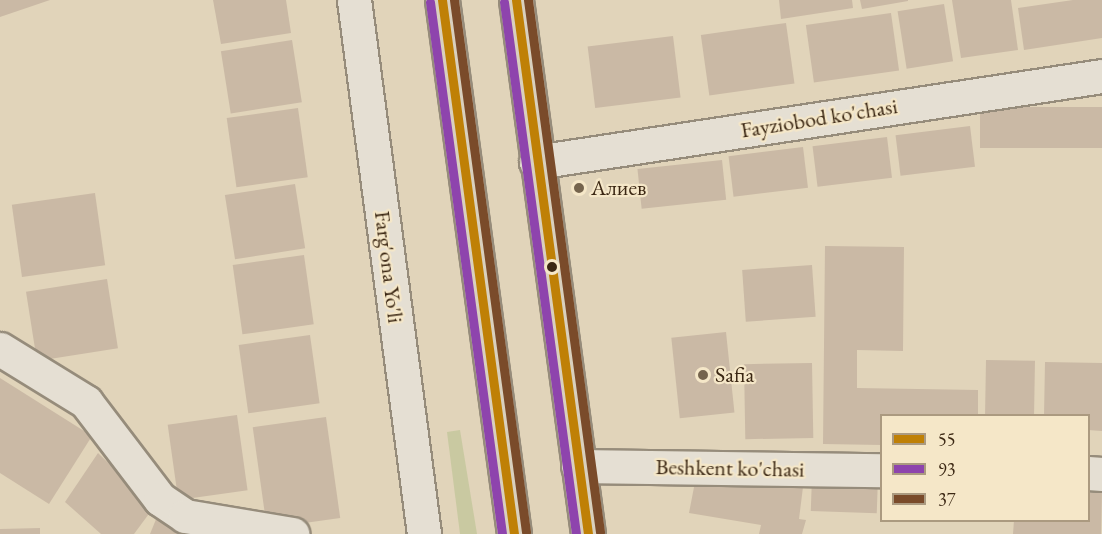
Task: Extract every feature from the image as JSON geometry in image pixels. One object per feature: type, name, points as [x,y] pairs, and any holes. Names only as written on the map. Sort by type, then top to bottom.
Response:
[{"type":"main road","points":[[442,0],[514,534]]},
{"type":"main road","points":[[516,0],[536,162],[588,534]]},
{"type":"street","name":"Farg'ona Yo'li","points":[[354,0],[424,534]]},
{"type":"street","name":"Fayziobod ko'chasi","points":[[536,162],[1102,76]]},
{"type":"street","points":[[0,349],[86,402],[160,499],[185,516],[292,534]]},
{"type":"street","name":"Beshkent ko'chasi","points":[[578,466],[880,470]]},
{"type":"green space","points":[[460,430],[477,534],[460,534],[447,432]]},
{"type":"building","points":[[0,0],[50,0],[0,17]]},
{"type":"building","points":[[213,0],[286,0],[291,33],[221,44]]},
{"type":"building","points":[[779,0],[852,0],[853,8],[781,19]]},
{"type":"building","points":[[860,0],[908,0],[908,1],[862,9]]},
{"type":"building","points":[[952,0],[1011,0],[1018,50],[961,58]]},
{"type":"building","points":[[1073,0],[1102,0],[1102,38],[1024,50],[1018,8]]},
{"type":"building","points":[[944,4],[953,61],[907,69],[898,11]]},
{"type":"building","points":[[891,13],[899,70],[814,82],[806,25]]},
{"type":"building","points":[[786,23],[794,83],[709,95],[701,35]]},
{"type":"building","points":[[673,36],[681,98],[595,108],[588,46]]},
{"type":"building","points":[[292,40],[302,102],[231,113],[221,51]]},
{"type":"building","points":[[980,107],[1102,107],[1102,148],[980,148]]},
{"type":"building","points":[[298,108],[308,177],[236,187],[227,118]]},
{"type":"building","points":[[970,126],[975,167],[901,176],[896,135]]},
{"type":"building","points":[[887,137],[892,178],[818,187],[813,146]]},
{"type":"building","points":[[803,147],[808,188],[734,197],[729,156]]},
{"type":"building","points":[[722,160],[726,200],[642,209],[637,169]]},
{"type":"building","points":[[295,184],[305,248],[235,259],[225,195]]},
{"type":"building","points":[[95,193],[105,265],[22,277],[12,205]]},
{"type":"building","points":[[825,246],[904,247],[903,351],[857,350],[857,388],[978,390],[978,414],[880,414],[880,445],[823,444]]},
{"type":"building","points":[[304,255],[314,324],[242,334],[233,265]]},
{"type":"building","points":[[812,265],[816,317],[746,322],[742,270]]},
{"type":"building","points":[[107,279],[118,348],[37,361],[26,292]]},
{"type":"building","name":"Safia","points":[[726,332],[734,413],[680,418],[671,338]]},
{"type":"building","points":[[310,335],[320,403],[248,413],[239,345]]},
{"type":"building","points":[[986,360],[1035,361],[1034,414],[985,414]]},
{"type":"building","points":[[1045,362],[1102,363],[1102,431],[1090,430],[1090,414],[1044,414]]},
{"type":"building","points":[[812,363],[813,438],[745,439],[744,364]]},
{"type":"building","points":[[0,378],[92,436],[49,504],[0,473]]},
{"type":"building","points":[[237,415],[248,490],[178,500],[168,425]]},
{"type":"building","points":[[326,417],[340,518],[267,528],[253,427]]},
{"type":"building","points":[[98,453],[154,507],[134,534],[101,534],[65,502]]},
{"type":"building","points":[[812,476],[878,478],[877,513],[811,511]]},
{"type":"building","points":[[695,482],[803,487],[799,519],[806,520],[802,534],[759,534],[761,525],[689,513]]},
{"type":"building","points":[[1090,490],[1102,490],[1101,534],[1013,534],[1014,522],[1090,522]]},
{"type":"building","points":[[159,512],[209,534],[150,534]]},
{"type":"building","points":[[40,528],[40,534],[0,534],[0,529]]},
{"type":"transit line","name":"55","points":[[442,0],[514,534]]},
{"type":"transit line","name":"37","points":[[454,0],[526,532]]},
{"type":"transit line","name":"55","points":[[516,0],[588,534]]},
{"type":"transit line","name":"37","points":[[528,0],[600,532]]},
{"type":"transit line","name":"93","points":[[430,2],[502,534]]},
{"type":"transit line","name":"93","points":[[504,2],[576,534]]},
{"type":"place","name":"Алиев","points":[[579,188]]},
{"type":"place","name":"Safia","points":[[703,375]]}]
